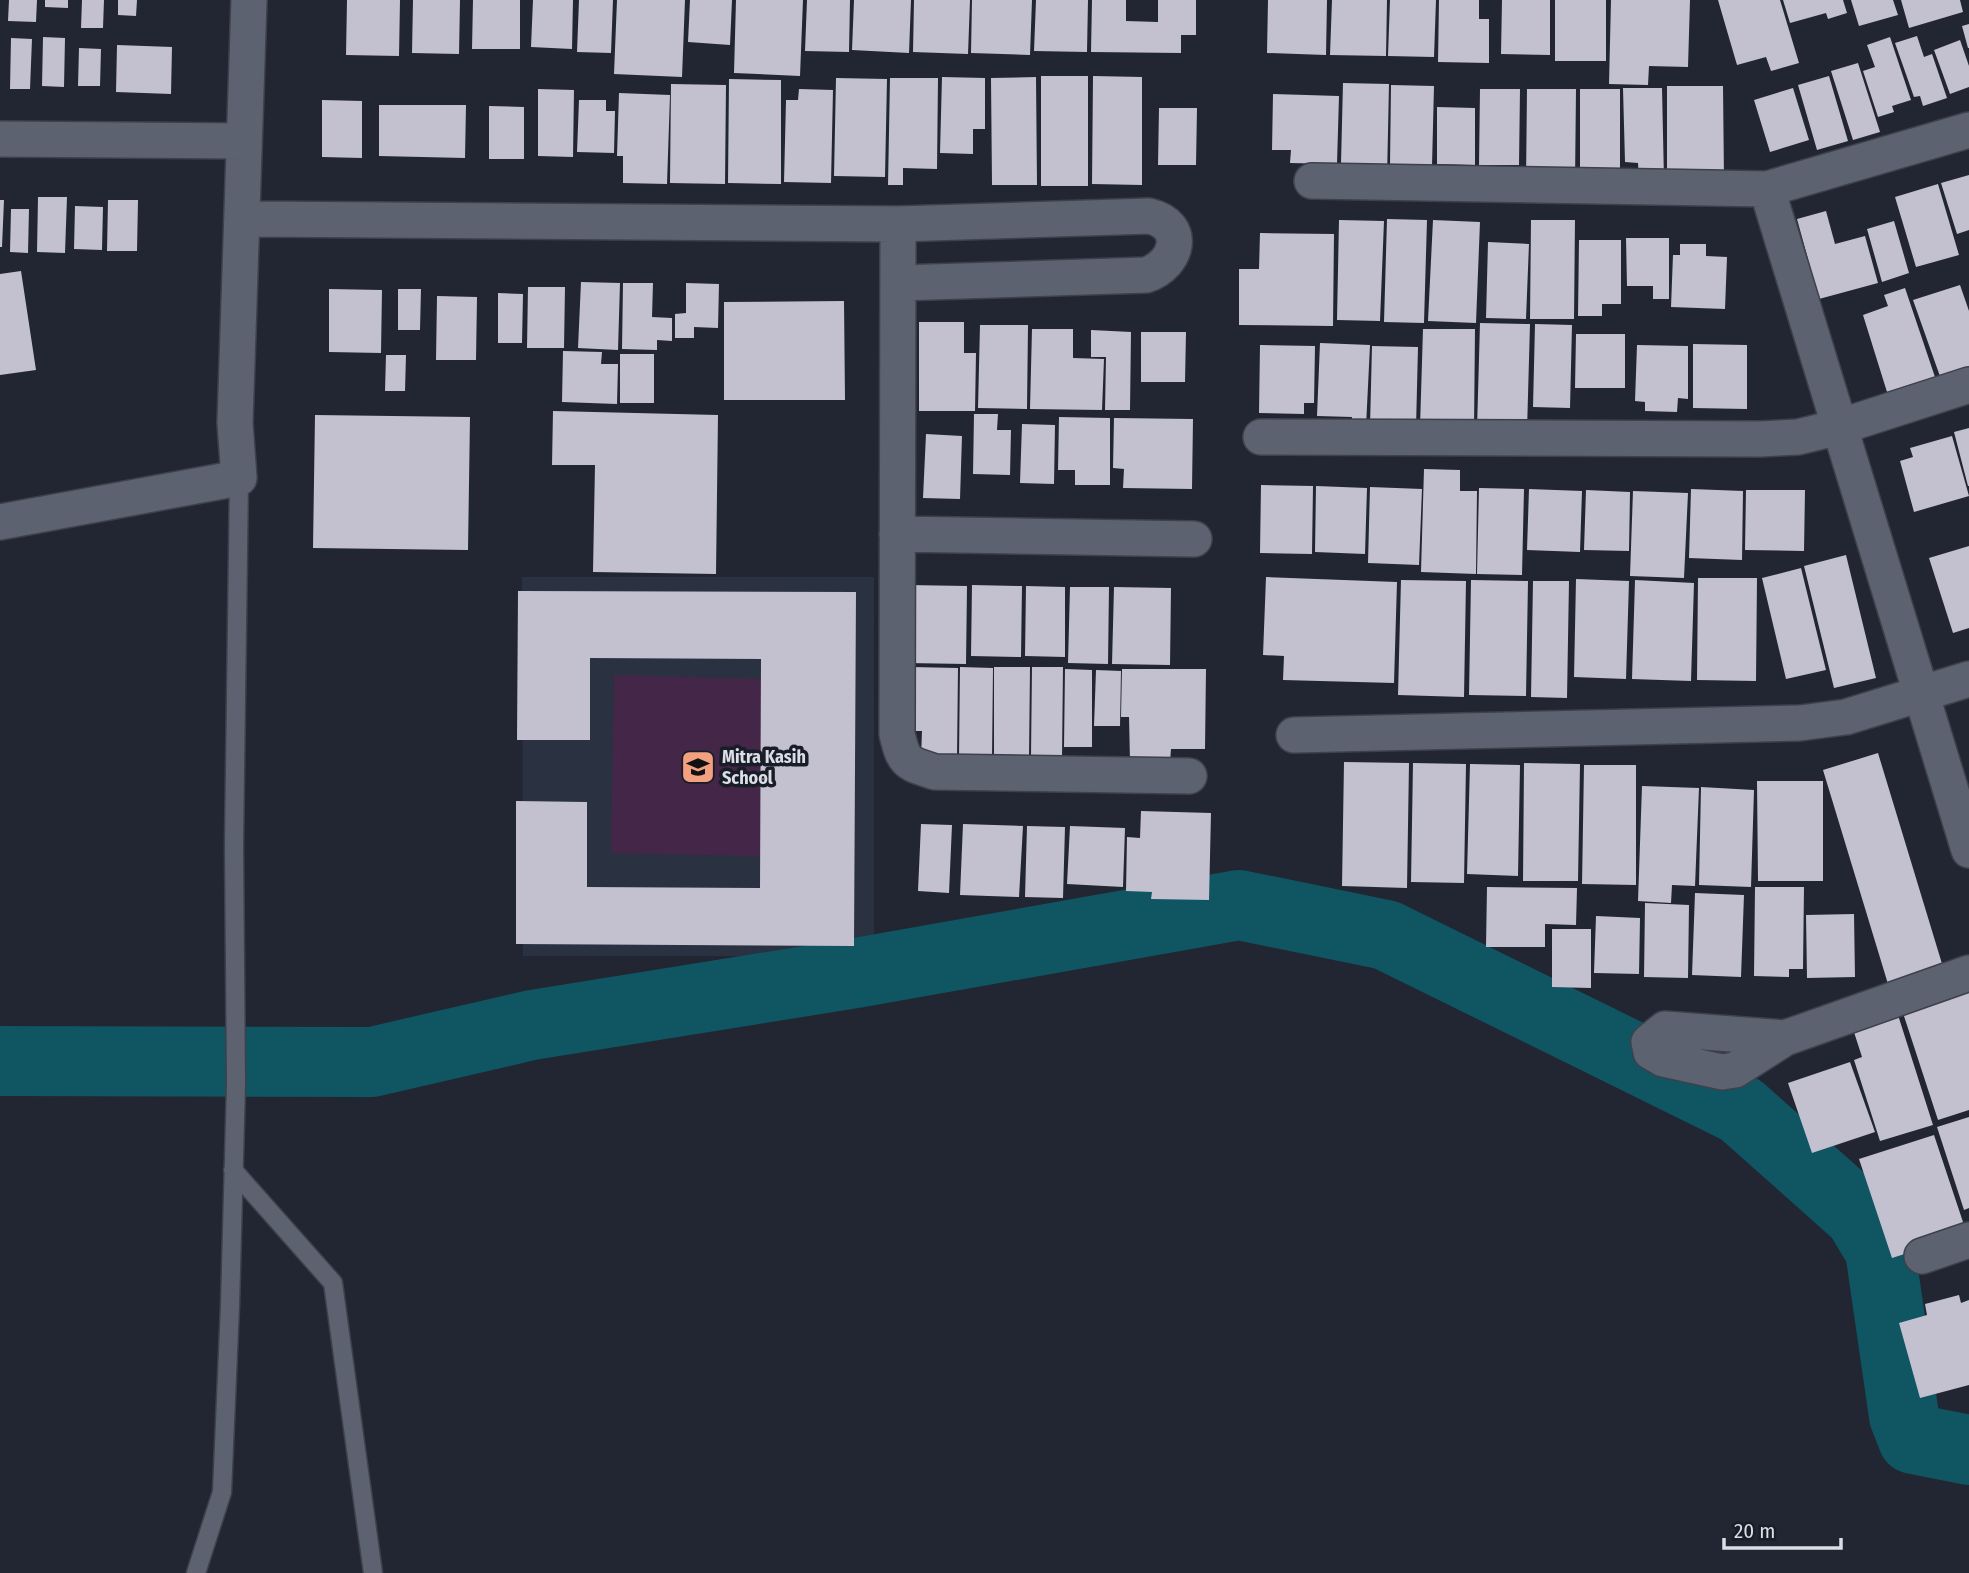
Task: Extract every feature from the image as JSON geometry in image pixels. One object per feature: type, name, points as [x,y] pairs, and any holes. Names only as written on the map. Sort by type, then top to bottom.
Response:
[{"type":"street","points":[[0,522],[239,478],[234,423],[248,0]]},
{"type":"street","points":[[1312,181],[1767,189],[1969,130]]},
{"type":"street","points":[[0,139],[243,141]]},
{"type":"street","points":[[1767,189],[1969,850]]},
{"type":"street","points":[[242,219],[898,223],[1149,216],[1161,219],[1171,226],[1174,237],[1167,262],[1159,271],[1146,275],[899,284]]},
{"type":"street","points":[[898,223],[897,734],[901,753],[910,764],[935,772],[1189,776]]},
{"type":"street","points":[[1261,437],[1798,437],[1839,427],[1969,384]]},
{"type":"street","points":[[897,534],[1195,539]]},
{"type":"street","points":[[1294,735],[1800,723],[1846,717],[1969,680]]},
{"type":"street","points":[[1785,1038],[1969,973]]},
{"type":"street","points":[[1922,1256],[1969,1240]]},
{"type":"lane","points":[[196,1573],[222,1492],[230,1306],[236,1084],[234,845],[239,478]]},
{"type":"lane","points":[[233,1170],[333,1283],[373,1573]]},
{"type":"shaded area","name":"Mitra Kasih School","points":[[522,577],[874,577],[874,956],[523,956]]},
{"type":"shaded area","points":[[614,675],[799,680],[795,857],[611,853]]},
{"type":"building","points":[[9,0],[37,0],[36,22],[8,21]]},
{"type":"building","points":[[45,0],[68,0],[68,8],[45,7]]},
{"type":"building","points":[[82,0],[104,0],[103,28],[81,28]]},
{"type":"building","points":[[118,0],[137,0],[136,16],[118,15]]},
{"type":"building","points":[[347,0],[400,0],[399,56],[346,55]]},
{"type":"building","points":[[413,0],[460,0],[459,54],[412,53]]},
{"type":"building","points":[[473,0],[520,0],[520,49],[472,49]]},
{"type":"building","points":[[533,0],[573,0],[572,49],[531,47]]},
{"type":"building","points":[[579,0],[613,0],[611,53],[577,52]]},
{"type":"building","points":[[617,0],[685,0],[682,77],[614,74]]},
{"type":"building","points":[[690,0],[732,0],[730,45],[688,42]]},
{"type":"building","points":[[736,0],[803,0],[800,76],[734,73]]},
{"type":"building","points":[[807,0],[850,0],[849,52],[805,51]]},
{"type":"building","points":[[854,0],[911,0],[909,53],[852,50]]},
{"type":"building","points":[[914,0],[970,0],[968,54],[913,52]]},
{"type":"building","points":[[972,0],[1032,0],[1030,55],[971,53]]},
{"type":"building","points":[[1036,0],[1088,0],[1087,52],[1034,51]]},
{"type":"building","points":[[1092,0],[1126,0],[1126,21],[1158,22],[1158,0],[1196,0],[1196,35],[1181,35],[1181,53],[1091,52]]},
{"type":"building","points":[[1268,0],[1327,0],[1326,55],[1267,53]]},
{"type":"building","points":[[1332,0],[1387,0],[1386,56],[1330,55]]},
{"type":"building","points":[[1390,0],[1436,0],[1434,57],[1388,56]]},
{"type":"building","points":[[1439,0],[1479,0],[1479,19],[1489,19],[1489,63],[1438,62]]},
{"type":"building","points":[[1502,0],[1550,0],[1550,55],[1501,54]]},
{"type":"building","points":[[1555,0],[1606,0],[1606,61],[1555,61]]},
{"type":"building","points":[[1611,0],[1690,0],[1688,67],[1649,66],[1648,85],[1609,84]]},
{"type":"building","points":[[1718,0],[1780,0],[1799,63],[1771,71],[1766,57],[1737,65]]},
{"type":"building","points":[[1783,0],[1843,0],[1847,13],[1828,19],[1826,13],[1790,23]]},
{"type":"building","points":[[1851,0],[1893,0],[1898,15],[1859,26]]},
{"type":"building","points":[[1901,0],[1960,0],[1963,12],[1909,28]]},
{"type":"building","points":[[1969,24],[1969,48],[1968,48],[1962,26]]},
{"type":"building","points":[[1917,36],[1924,57],[1932,54],[1947,98],[1923,106],[1920,96],[1914,97],[1895,43]]},
{"type":"building","points":[[43,37],[65,38],[64,87],[42,86]]},
{"type":"building","points":[[1890,37],[1911,100],[1892,106],[1894,112],[1878,117],[1863,71],[1875,67],[1867,45]]},
{"type":"building","points":[[11,38],[32,39],[30,89],[10,89]]},
{"type":"building","points":[[1960,40],[1969,66],[1969,87],[1950,94],[1934,50]]},
{"type":"building","points":[[117,45],[172,47],[171,94],[116,92]]},
{"type":"building","points":[[79,48],[101,49],[100,86],[78,86]]},
{"type":"building","points":[[1858,63],[1880,132],[1853,140],[1831,71]]},
{"type":"building","points":[[1041,76],[1088,76],[1088,186],[1041,186]]},
{"type":"building","points":[[1093,76],[1142,77],[1142,185],[1092,184]]},
{"type":"building","points":[[1829,76],[1848,141],[1817,150],[1798,85]]},
{"type":"building","points":[[942,77],[985,78],[985,129],[973,129],[973,154],[940,153]]},
{"type":"building","points":[[1036,77],[1037,185],[992,185],[991,78]]},
{"type":"building","points":[[836,78],[887,79],[885,177],[834,176]]},
{"type":"building","points":[[890,78],[938,78],[937,169],[903,168],[903,185],[888,185]]},
{"type":"building","points":[[729,79],[781,80],[781,184],[728,183]]},
{"type":"building","points":[[1343,83],[1389,84],[1387,179],[1363,178],[1363,164],[1341,163]]},
{"type":"building","points":[[671,84],[726,85],[725,184],[670,183]]},
{"type":"building","points":[[1391,85],[1434,86],[1432,166],[1390,165]]},
{"type":"building","points":[[1667,86],[1723,86],[1724,179],[1667,179]]},
{"type":"building","points":[[1623,88],[1662,88],[1664,180],[1639,180],[1638,163],[1625,162]]},
{"type":"building","points":[[1793,88],[1809,140],[1770,152],[1754,100]]},
{"type":"building","points":[[538,89],[574,90],[573,157],[538,156]]},
{"type":"building","points":[[799,89],[833,90],[831,183],[784,182],[786,100],[798,100]]},
{"type":"building","points":[[1480,89],[1520,89],[1519,165],[1479,165]]},
{"type":"building","points":[[1527,89],[1576,89],[1575,182],[1526,182]]},
{"type":"building","points":[[1580,89],[1620,89],[1620,179],[1580,179]]},
{"type":"building","points":[[619,93],[670,95],[667,184],[623,183],[623,156],[617,156]]},
{"type":"building","points":[[1273,94],[1339,96],[1337,164],[1290,163],[1291,150],[1272,150]]},
{"type":"building","points":[[322,100],[362,101],[362,158],[322,157]]},
{"type":"building","points":[[579,100],[606,100],[606,111],[615,111],[614,153],[577,152]]},
{"type":"building","points":[[379,105],[466,105],[465,158],[379,156]]},
{"type":"building","points":[[489,106],[524,107],[524,159],[489,159]]},
{"type":"building","points":[[1437,107],[1475,108],[1475,165],[1437,164]]},
{"type":"building","points":[[1159,108],[1197,108],[1196,165],[1158,165]]},
{"type":"building","points":[[1969,175],[1969,230],[1957,234],[1941,183]]},
{"type":"building","points":[[1938,184],[1959,255],[1916,267],[1895,197]]},
{"type":"building","points":[[38,197],[67,197],[65,253],[37,252]]},
{"type":"building","points":[[0,200],[4,200],[2,247],[0,247]]},
{"type":"building","points":[[108,200],[138,200],[137,251],[107,251]]},
{"type":"building","points":[[75,206],[103,207],[102,250],[74,249]]},
{"type":"building","points":[[11,209],[29,209],[28,253],[10,252]]},
{"type":"building","points":[[1826,211],[1835,244],[1865,236],[1878,283],[1819,299],[1797,219]]},
{"type":"building","points":[[1387,219],[1427,220],[1424,323],[1384,322]]},
{"type":"building","points":[[1339,220],[1384,221],[1380,321],[1337,320]]},
{"type":"building","points":[[1433,220],[1480,222],[1476,323],[1428,321]]},
{"type":"building","points":[[1531,220],[1575,220],[1574,319],[1530,319]]},
{"type":"building","points":[[1894,221],[1909,273],[1882,282],[1867,229]]},
{"type":"building","points":[[1260,233],[1334,234],[1333,326],[1239,325],[1239,269],[1259,269]]},
{"type":"building","points":[[1626,238],[1669,238],[1669,299],[1653,299],[1653,286],[1627,286]]},
{"type":"building","points":[[1579,240],[1621,240],[1621,304],[1602,304],[1602,316],[1578,316]]},
{"type":"building","points":[[1488,242],[1529,244],[1526,319],[1486,318]]},
{"type":"building","points":[[1680,244],[1706,244],[1706,256],[1727,257],[1725,309],[1671,307],[1673,255],[1680,255]]},
{"type":"building","points":[[21,271],[36,370],[0,375],[0,274]]},
{"type":"building","points":[[581,282],[620,283],[618,350],[578,348]]},
{"type":"building","points":[[623,283],[653,283],[652,317],[672,318],[672,341],[657,340],[657,350],[622,349]]},
{"type":"building","points":[[686,283],[719,284],[718,328],[694,327],[694,338],[675,338],[675,314],[686,313]]},
{"type":"building","points":[[1960,285],[1969,311],[1969,373],[1942,382],[1913,300]]},
{"type":"building","points":[[528,287],[565,287],[564,348],[527,348]]},
{"type":"building","points":[[1905,288],[1935,377],[1887,392],[1863,315],[1888,306],[1884,295]]},
{"type":"building","points":[[329,289],[382,290],[381,353],[329,352]]},
{"type":"building","points":[[398,289],[421,289],[420,330],[398,330]]},
{"type":"building","points":[[498,293],[523,294],[522,343],[498,343]]},
{"type":"building","points":[[437,296],[477,297],[476,360],[436,360]]},
{"type":"building","points":[[844,301],[845,400],[724,400],[724,302]]},
{"type":"building","points":[[919,322],[964,322],[964,353],[976,353],[975,411],[919,411]]},
{"type":"building","points":[[1480,323],[1530,324],[1527,431],[1477,429]]},
{"type":"building","points":[[1535,324],[1572,325],[1570,408],[1533,407]]},
{"type":"building","points":[[980,325],[1028,325],[1027,409],[978,408]]},
{"type":"building","points":[[1032,329],[1073,329],[1073,358],[1104,359],[1102,410],[1030,409]]},
{"type":"building","points":[[1423,329],[1475,329],[1474,429],[1420,427]]},
{"type":"building","points":[[1091,330],[1131,332],[1130,410],[1105,410],[1106,357],[1091,357]]},
{"type":"building","points":[[1141,332],[1186,332],[1185,382],[1141,382]]},
{"type":"building","points":[[1576,334],[1625,334],[1625,388],[1575,388]]},
{"type":"building","points":[[1320,343],[1370,345],[1366,427],[1351,427],[1352,417],[1317,416]]},
{"type":"building","points":[[1693,344],[1747,345],[1747,409],[1693,408]]},
{"type":"building","points":[[1260,345],[1315,346],[1314,403],[1304,403],[1304,414],[1259,413]]},
{"type":"building","points":[[1637,345],[1688,346],[1688,399],[1678,398],[1677,412],[1645,411],[1645,402],[1635,401]]},
{"type":"building","points":[[1372,346],[1418,347],[1416,428],[1370,426]]},
{"type":"building","points":[[563,351],[602,352],[601,364],[618,364],[617,404],[562,402]]},
{"type":"building","points":[[620,354],[654,354],[654,403],[620,403]]},
{"type":"building","points":[[386,355],[406,355],[405,391],[385,391]]},
{"type":"building","points":[[553,411],[718,415],[716,574],[593,572],[595,465],[552,465]]},
{"type":"building","points":[[974,414],[998,414],[997,430],[1011,430],[1010,475],[973,474]]},
{"type":"building","points":[[315,415],[470,417],[468,550],[313,548]]},
{"type":"building","points":[[1059,417],[1110,418],[1110,485],[1075,485],[1075,470],[1058,470]]},
{"type":"building","points":[[1114,418],[1193,419],[1192,489],[1123,488],[1124,469],[1113,468]]},
{"type":"building","points":[[1022,424],[1055,425],[1054,484],[1020,483]]},
{"type":"building","points":[[1969,428],[1969,486],[1968,486],[1954,432]]},
{"type":"building","points":[[926,434],[962,436],[960,499],[923,498]]},
{"type":"building","points":[[1952,436],[1969,496],[1914,512],[1900,461],[1913,457],[1910,448]]},
{"type":"building","points":[[1424,469],[1460,470],[1460,491],[1477,491],[1476,574],[1421,572]]},
{"type":"building","points":[[1261,485],[1313,486],[1312,554],[1260,553]]},
{"type":"building","points":[[1316,486],[1367,488],[1365,554],[1315,552]]},
{"type":"building","points":[[1370,487],[1422,489],[1419,565],[1368,563]]},
{"type":"building","points":[[1479,488],[1524,489],[1522,575],[1477,574]]},
{"type":"building","points":[[1529,489],[1582,491],[1580,552],[1527,550]]},
{"type":"building","points":[[1691,489],[1743,491],[1742,560],[1689,558]]},
{"type":"building","points":[[1586,490],[1630,492],[1629,551],[1584,550]]},
{"type":"building","points":[[1746,490],[1805,490],[1804,551],[1745,550]]},
{"type":"building","points":[[1633,491],[1688,493],[1684,578],[1630,576]]},
{"type":"building","points":[[1969,546],[1969,628],[1953,633],[1929,558]]},
{"type":"building","points":[[1846,555],[1876,678],[1834,688],[1804,566]]},
{"type":"building","points":[[1801,568],[1826,670],[1786,679],[1762,578]]},
{"type":"building","points":[[1266,577],[1397,582],[1394,683],[1283,680],[1284,656],[1263,655]]},
{"type":"building","points":[[1698,578],[1757,578],[1756,681],[1697,680]]},
{"type":"building","points":[[1576,579],[1629,581],[1626,679],[1574,677]]},
{"type":"building","points":[[1401,580],[1466,581],[1464,697],[1398,695]]},
{"type":"building","points":[[1471,580],[1528,581],[1526,696],[1469,695]]},
{"type":"building","points":[[1635,580],[1694,583],[1691,681],[1632,679]]},
{"type":"building","points":[[1533,581],[1569,581],[1567,698],[1531,697]]},
{"type":"building","points":[[908,585],[967,586],[966,664],[907,663]]},
{"type":"building","points":[[972,585],[1022,586],[1021,657],[971,656]]},
{"type":"building","points":[[1026,586],[1065,587],[1065,657],[1025,656]]},
{"type":"building","points":[[1070,587],[1109,587],[1108,664],[1068,663]]},
{"type":"building","points":[[1114,587],[1171,588],[1170,665],[1112,664]]},
{"type":"building","points":[[518,591],[856,592],[854,946],[516,944],[516,801],[587,802],[587,887],[760,888],[761,659],[590,658],[590,740],[517,740]]},
{"type":"building","points":[[912,667],[958,668],[957,758],[921,757],[922,731],[912,731]]},
{"type":"building","points":[[960,667],[993,668],[992,758],[959,758]]},
{"type":"building","points":[[994,667],[1030,667],[1029,758],[994,758]]},
{"type":"building","points":[[1032,667],[1063,667],[1062,757],[1031,756]]},
{"type":"building","points":[[1065,669],[1092,670],[1092,747],[1064,747]]},
{"type":"building","points":[[1122,669],[1206,669],[1205,749],[1171,749],[1170,762],[1130,761],[1129,717],[1121,717]]},
{"type":"building","points":[[1096,670],[1121,671],[1120,726],[1094,726]]},
{"type":"building","points":[[1878,753],[1943,967],[1888,984],[1823,770]]},
{"type":"building","points":[[1344,762],[1409,763],[1407,888],[1342,886]]},
{"type":"building","points":[[1413,763],[1466,764],[1464,883],[1411,882]]},
{"type":"building","points":[[1524,763],[1580,764],[1578,881],[1523,881]]},
{"type":"building","points":[[1470,764],[1520,765],[1518,876],[1467,874]]},
{"type":"building","points":[[1584,765],[1636,765],[1636,885],[1582,884]]},
{"type":"building","points":[[1757,781],[1823,781],[1823,881],[1758,881]]},
{"type":"building","points":[[1642,786],[1699,788],[1695,886],[1672,885],[1671,903],[1638,901]]},
{"type":"building","points":[[1701,787],[1754,790],[1751,887],[1699,885]]},
{"type":"building","points":[[1141,811],[1211,813],[1209,900],[1151,899],[1152,892],[1126,891],[1127,837],[1140,838]]},
{"type":"building","points":[[921,824],[952,825],[949,893],[918,891]]},
{"type":"building","points":[[963,824],[1023,826],[1019,897],[960,895]]},
{"type":"building","points":[[1027,826],[1065,827],[1063,898],[1025,897]]},
{"type":"building","points":[[1070,826],[1125,828],[1123,887],[1067,884]]},
{"type":"building","points":[[1487,887],[1577,888],[1576,925],[1545,924],[1545,947],[1486,947]]},
{"type":"building","points":[[1755,887],[1804,887],[1803,969],[1789,969],[1789,977],[1754,976]]},
{"type":"building","points":[[1695,893],[1744,895],[1741,977],[1692,975]]},
{"type":"building","points":[[1645,903],[1689,905],[1688,978],[1644,977]]},
{"type":"building","points":[[1854,914],[1855,977],[1807,978],[1806,915]]},
{"type":"building","points":[[1596,916],[1640,918],[1639,974],[1594,973]]},
{"type":"building","points":[[1552,929],[1591,929],[1591,988],[1552,987]]},
{"type":"building","points":[[1969,992],[1969,1110],[1938,1120],[1903,1013]]},
{"type":"building","points":[[1898,1015],[1933,1125],[1880,1141],[1854,1060],[1862,1057],[1853,1029]]},
{"type":"building","points":[[1850,1062],[1875,1132],[1812,1153],[1788,1083]]},
{"type":"building","points":[[1969,1117],[1969,1208],[1964,1210],[1937,1127]]},
{"type":"building","points":[[1934,1135],[1967,1234],[1892,1258],[1859,1159]]},
{"type":"building","points":[[1959,1295],[1961,1303],[1969,1300],[1969,1385],[1920,1398],[1899,1323],[1927,1315],[1925,1304]]},
{"type":"waterway","points":[[0,1061],[372,1062],[532,1025],[856,973],[1239,905],[1386,935],[1741,1110],[1859,1215],[1880,1250],[1904,1416],[1913,1439],[1969,1450]]},
{"type":"place","name":"Mitra Kasih School","points":[[698,767]]}]
